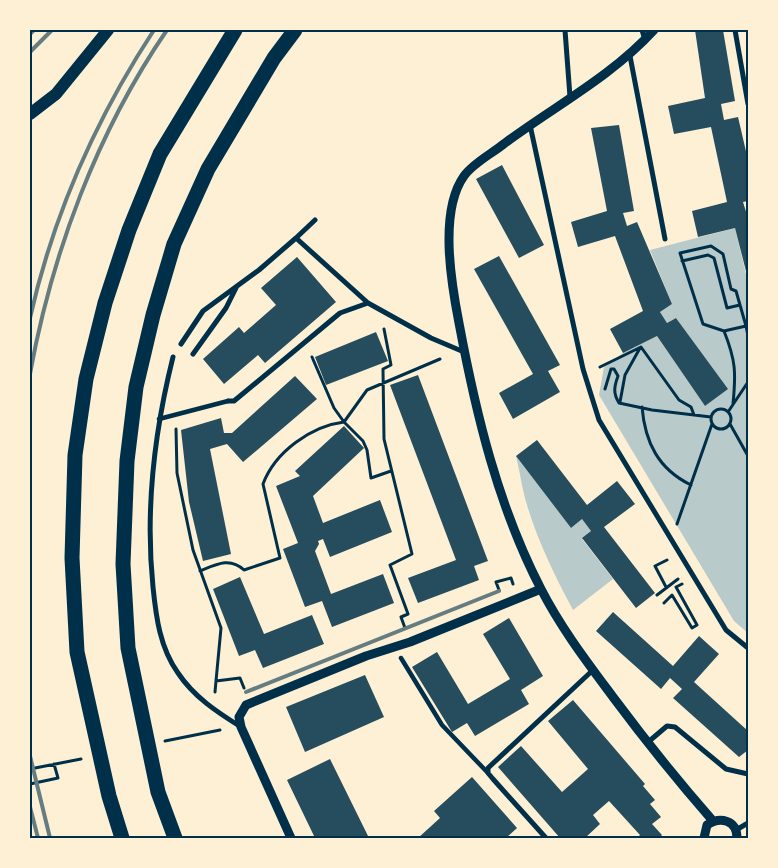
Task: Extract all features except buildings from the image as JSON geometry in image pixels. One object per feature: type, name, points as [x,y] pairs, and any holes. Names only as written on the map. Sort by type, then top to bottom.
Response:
[{"type":"highway","points":[[122,838],[109,796],[77,652],[72,558],[74,455],[86,379],[105,303],[129,230],[160,154],[235,30]]},
{"type":"highway","points":[[175,838],[158,792],[128,648],[123,564],[126,461],[136,387],[153,315],[174,244],[208,169],[274,58],[295,30]]},
{"type":"main road","points":[[30,114],[56,94],[108,30]]},
{"type":"street","points":[[565,30],[570,97]]},
{"type":"street","points":[[642,30],[645,40]]},
{"type":"street","points":[[654,30],[630,56],[530,125],[465,174],[454,194],[450,254],[455,301],[464,352],[491,462],[508,513],[541,589],[593,670],[647,743],[713,821]]},
{"type":"street","points":[[735,30],[748,104]]},
{"type":"street","points":[[630,56],[665,239]]},
{"type":"street","points":[[530,125],[583,369],[600,420],[726,630],[748,648]]},
{"type":"street","points":[[181,344],[203,311],[237,286],[315,220]]},
{"type":"street","points":[[296,238],[368,303],[432,338],[464,352]]},
{"type":"street","points":[[192,354],[226,308],[237,286]]},
{"type":"street","points":[[158,419],[234,401],[340,313],[368,303]]},
{"type":"street","points":[[173,357],[158,419],[150,501],[149,547],[157,621],[165,647],[177,673],[198,698],[241,727]]},
{"type":"street","points":[[291,838],[241,727],[240,717],[246,706],[366,656],[410,642],[541,589]]},
{"type":"street","points":[[400,658],[442,725],[488,772],[546,838]]},
{"type":"street","points":[[488,772],[488,768],[492,764],[593,670]]},
{"type":"street","points":[[647,743],[667,726],[675,727],[726,769],[748,774]]},
{"type":"street","points":[[704,838],[707,825],[713,821],[723,819],[731,823],[736,834],[748,823]]},
{"type":"path","points":[[747,326],[724,331],[703,324],[680,253],[711,246],[723,254],[731,289],[736,291],[747,326],[748,336]]},
{"type":"path","points":[[682,261],[708,255],[714,258],[727,308],[740,305]]},
{"type":"path","points":[[384,329],[391,366],[384,369],[384,439],[412,554],[390,565],[408,614],[401,617],[406,628]]},
{"type":"path","points":[[724,331],[736,369],[733,404]]},
{"type":"path","points":[[600,367],[641,347]]},
{"type":"path","points":[[620,403],[625,375],[641,347]]},
{"type":"path","points":[[641,347],[679,400],[692,407],[694,415]]},
{"type":"path","points":[[312,357],[334,408],[344,422],[363,441],[367,450],[371,478],[391,471]]},
{"type":"path","points":[[200,571],[229,562],[237,563],[244,570],[280,558],[263,484],[274,463],[305,436],[330,424],[344,422],[368,390],[440,359]]},
{"type":"path","points":[[604,393],[611,369],[614,369],[618,376],[614,388],[615,396],[620,403],[711,417]]},
{"type":"path","points":[[728,412],[748,382]]},
{"type":"path","points":[[642,407],[647,439],[654,453],[670,472],[691,485]]},
{"type":"path","points":[[711,417],[718,410],[728,412],[731,417],[730,424],[748,456]]},
{"type":"path","points":[[177,416],[175,437],[177,473],[192,550],[221,628],[214,700]]},
{"type":"path","points":[[682,512],[712,424],[711,417]]},
{"type":"path","points":[[712,424],[716,429],[722,430],[730,424]]},
{"type":"path","points":[[666,587],[654,566],[667,559]]},
{"type":"path","points":[[499,591],[496,582],[511,578],[513,584]]},
{"type":"path","points":[[657,595],[678,579]]},
{"type":"path","points":[[664,603],[672,595],[692,628],[697,625],[676,587],[682,584]]},
{"type":"path","points":[[216,681],[240,678],[246,692]]},
{"type":"path","points":[[30,784],[58,778],[54,764]]},
{"type":"shaded area","points":[[735,228],[748,283],[748,633],[734,621],[599,395],[604,367],[623,353],[657,336],[705,406],[727,389],[676,318],[667,323],[660,312],[672,304],[650,250]]},
{"type":"shaded area","points":[[516,456],[571,528],[582,519],[591,531],[582,539],[613,579],[573,610],[553,572],[531,519]]},
{"type":"railway","points":[[30,34],[34,30]]},
{"type":"railway","points":[[30,52],[52,30]]},
{"type":"railway","points":[[30,318],[51,242],[79,168],[114,97],[154,30]]},
{"type":"railway","points":[[30,374],[51,284],[80,195],[119,110],[167,30]]},
{"type":"railway","points":[[246,692],[499,591]]},
{"type":"railway","points":[[30,756],[50,838]]},
{"type":"railway","points":[[30,807],[38,838]]}]
